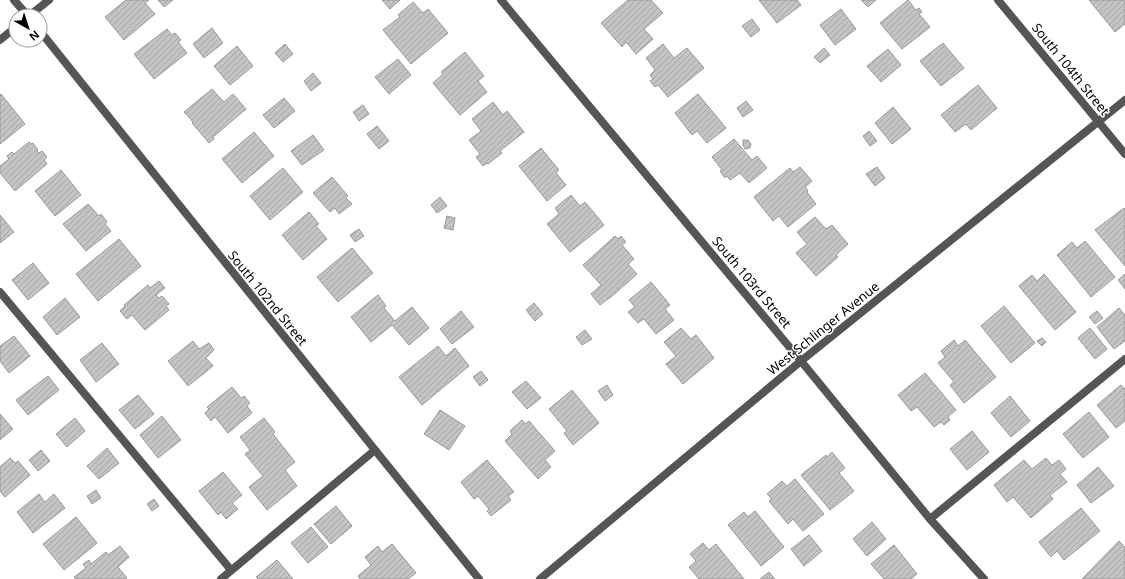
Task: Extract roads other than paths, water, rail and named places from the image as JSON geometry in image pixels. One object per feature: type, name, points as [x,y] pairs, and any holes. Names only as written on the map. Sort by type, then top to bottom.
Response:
[{"type":"street","points":[[14,0],[22,8]]},
{"type":"street","points":[[39,8],[49,0]]},
{"type":"street","name":"South 103rd Street","points":[[501,0],[801,361],[930,519],[984,579]]},
{"type":"street","name":"South 104th Street","points":[[998,0],[1125,154]]},
{"type":"street","points":[[0,40],[8,34]]},
{"type":"street","name":"South 102nd Street","points":[[48,41],[479,579]]},
{"type":"street","name":"West Schlinger Avenue","points":[[540,579],[801,361],[1125,100]]},
{"type":"street","points":[[0,292],[232,570]]},
{"type":"street","points":[[930,519],[1125,359]]},
{"type":"street","points":[[221,579],[375,450]]}]
